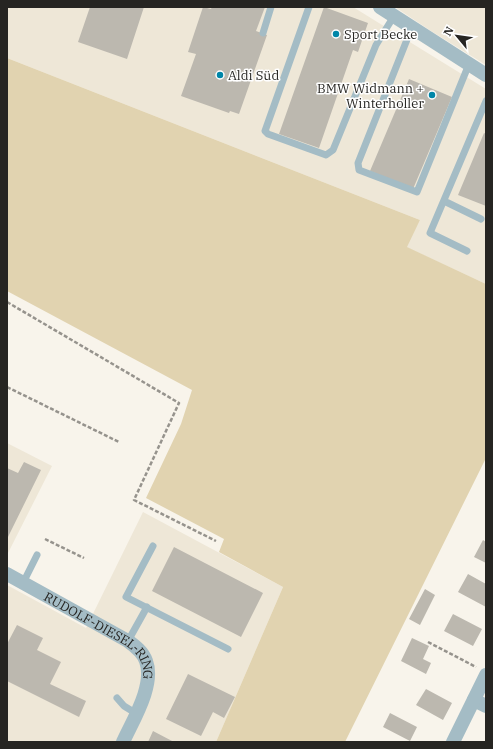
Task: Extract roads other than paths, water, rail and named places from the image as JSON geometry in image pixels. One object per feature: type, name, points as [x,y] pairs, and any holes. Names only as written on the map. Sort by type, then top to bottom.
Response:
[{"type":"street","points":[[380,7],[486,75]]},
{"type":"street","name":"RUDOLF-DIESEL-RING","points":[[7,574],[128,641],[139,650],[146,660],[148,672],[147,686],[123,742]]},
{"type":"street","points":[[453,742],[480,703],[484,672]]},
{"type":"lane","points":[[263,33],[271,7]]},
{"type":"lane","points":[[309,7],[265,130],[268,134],[326,155],[333,150],[376,45],[394,16]]},
{"type":"lane","points":[[412,27],[358,163],[359,170],[417,192],[469,64]]},
{"type":"lane","points":[[467,251],[430,233],[486,101]]},
{"type":"lane","points":[[444,201],[481,219]]},
{"type":"lane","points":[[153,546],[126,597],[228,649]]},
{"type":"lane","points":[[23,583],[37,555]]},
{"type":"lane","points":[[128,641],[147,608]]},
{"type":"lane","points":[[116,698],[124,706],[136,714]]},
{"type":"place","name":"Sport Becke","points":[[336,34]]},
{"type":"place","name":"Aldi Süd","points":[[220,75]]},
{"type":"place","name":"BMW Widmann + Winterholler","points":[[432,95]]}]
